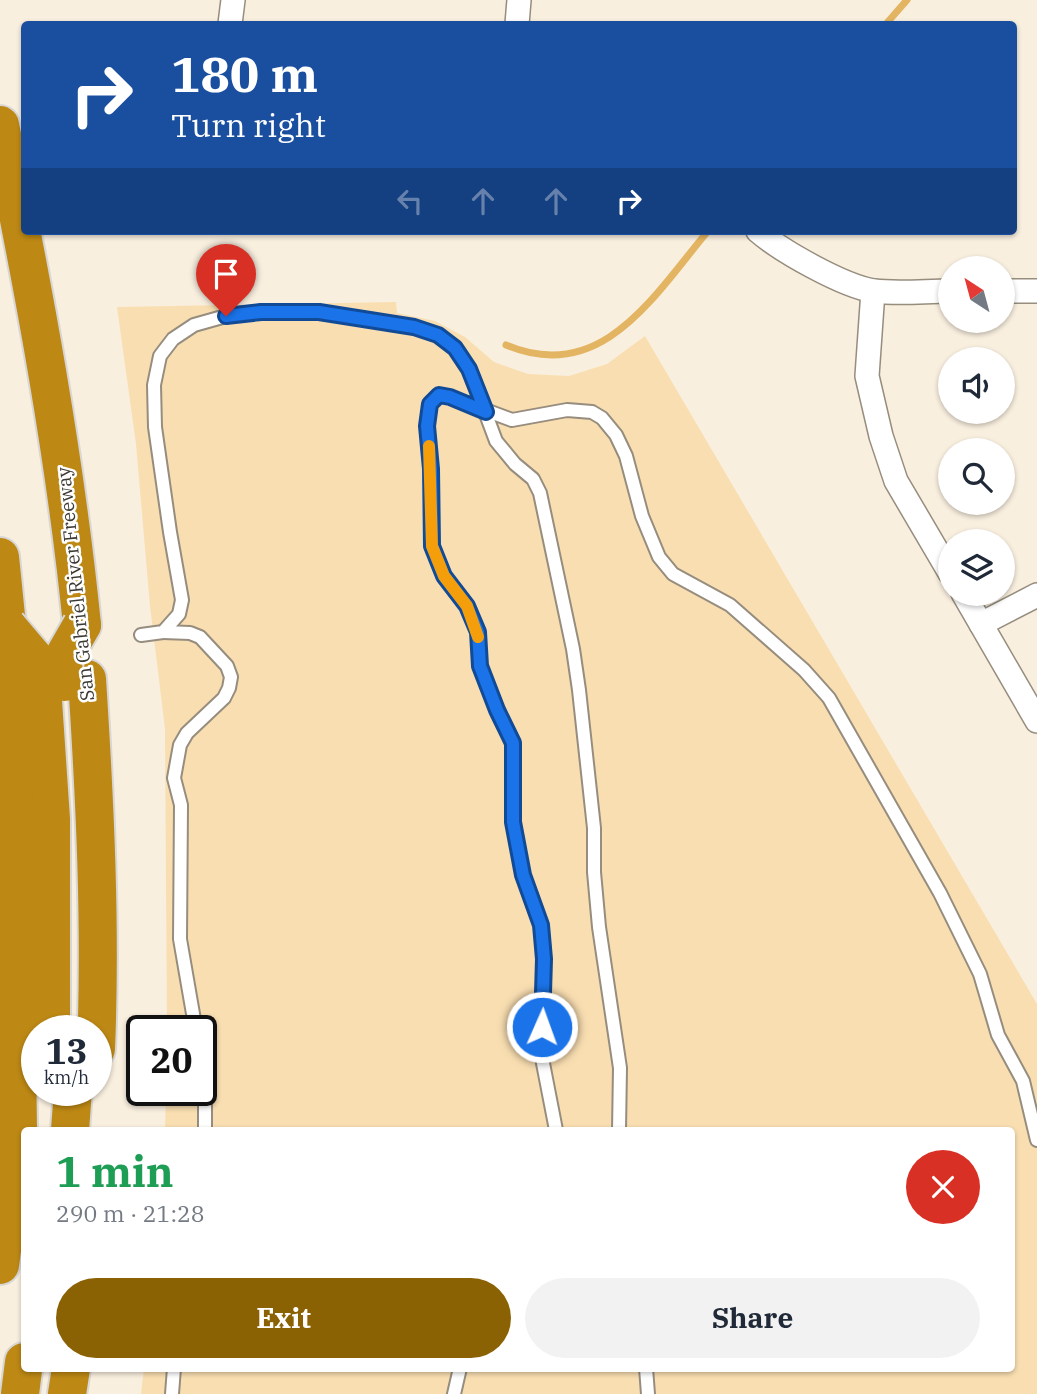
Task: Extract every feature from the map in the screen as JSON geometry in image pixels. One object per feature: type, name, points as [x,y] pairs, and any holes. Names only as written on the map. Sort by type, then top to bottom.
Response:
[{"type":"highway","name":"San Gabriel River Freeway","points":[[0,125],[21,235]]},
{"type":"highway","name":"San Gabriel River Freeway","points":[[0,1265],[18,1130],[52,683],[82,625],[51,391],[21,235]]},
{"type":"highway","points":[[4,592],[52,683],[71,834],[73,1015]]},
{"type":"highway","name":"San Gabriel River Freeway","points":[[52,683],[95,805],[98,894],[96,1015]]},
{"type":"highway","points":[[51,1015],[52,683]]},
{"type":"highway","points":[[45,1127],[46,1106]]},
{"type":"highway","points":[[70,1127],[72,1106]]},
{"type":"highway","points":[[93,1127],[94,1106]]},
{"type":"highway","points":[[20,1394],[23,1372]]},
{"type":"highway","points":[[43,1394],[46,1372]]},
{"type":"highway","points":[[67,1394],[70,1372]]},
{"type":"street","points":[[230,21],[233,0]]},
{"type":"street","points":[[517,21],[519,0]]},
{"type":"street","points":[[763,235],[831,275],[873,291],[938,291]]},
{"type":"street","points":[[873,291],[867,376],[881,436],[896,481],[938,553]]},
{"type":"street","points":[[1015,291],[1037,291]]},
{"type":"street","points":[[981,624],[1037,595]]},
{"type":"street","points":[[970,606],[1037,721]]},
{"type":"lane","points":[[163,632],[179,614],[182,600],[155,427],[154,385],[160,355],[173,339],[194,325],[226,316],[261,312],[319,312],[414,327],[438,335],[455,348],[469,369],[496,441],[515,464],[533,479],[540,494],[573,649],[593,828],[599,927],[620,1068],[619,1127]]},
{"type":"lane","points":[[555,1127],[541,1053],[544,959],[541,925],[523,875],[513,822],[513,743],[480,666],[478,632],[467,606],[444,576],[432,546],[431,469],[427,426],[430,404],[439,395],[512,420],[567,410],[592,412],[602,418],[616,435],[626,456],[642,516],[659,557],[673,574],[730,605],[804,670],[829,698],[940,893],[980,974],[998,1035],[1023,1081],[1037,1140]]},
{"type":"lane","points":[[141,635],[163,632],[190,633],[200,637],[227,666],[231,677],[224,698],[187,733],[180,746],[174,778],[181,805],[180,939],[193,1015]]},
{"type":"lane","points":[[205,1106],[205,1127]]},
{"type":"lane","points":[[172,1394],[174,1372]]},
{"type":"lane","points":[[454,1394],[459,1372]]},
{"type":"lane","points":[[646,1372],[648,1394]]},
{"type":"shaded area","points":[[396,302],[397,313],[435,321],[465,337],[494,362],[528,374],[569,376],[607,364],[645,336],[1037,1004],[1037,1394],[141,1394],[144,1372],[1015,1372],[1015,1127],[165,1127],[166,1106],[217,1106],[217,1015],[167,1015],[165,729],[150,606],[136,444],[117,307]]},
{"type":"waterway","points":[[889,21],[907,0]]},
{"type":"waterway","points":[[506,345],[540,354],[571,353],[598,344],[623,327],[646,306],[705,235]]},
{"type":"slow traffic","points":[[429,446],[432,546],[444,576],[467,606],[478,637]]},
{"type":"route","points":[[226,316],[261,312],[319,312],[414,327],[438,335],[455,348],[469,369],[486,412],[439,395],[430,404],[427,426],[431,469],[432,546],[444,576],[467,606],[478,632],[480,666],[513,743],[513,822],[523,875],[541,925],[544,959],[542,1027]]}]
